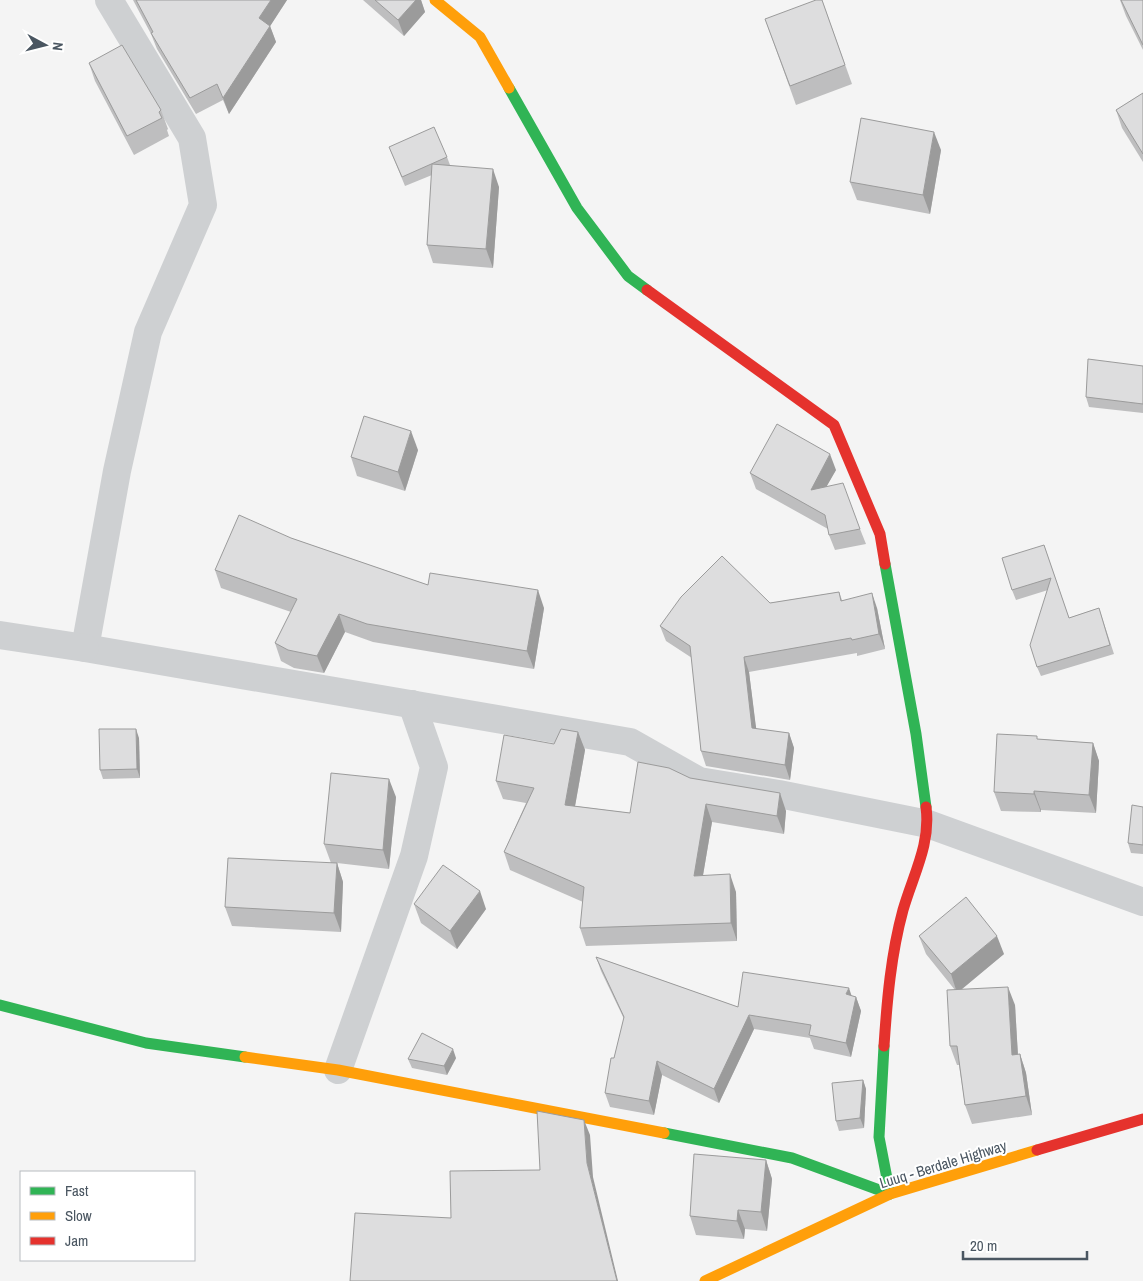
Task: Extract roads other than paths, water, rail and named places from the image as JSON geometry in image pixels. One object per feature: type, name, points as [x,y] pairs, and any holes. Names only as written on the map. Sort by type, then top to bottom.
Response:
[{"type":"street","points":[[85,648],[117,471],[148,332],[203,205],[192,138],[109,0]]},
{"type":"street","points":[[436,0],[480,37],[577,208],[628,276],[834,425],[880,534],[916,734],[928,824],[922,853],[903,910],[887,994],[879,1137],[890,1194]]},
{"type":"street","points":[[0,635],[630,742],[699,781],[780,794],[928,824],[1143,902]]},
{"type":"street","points":[[338,1070],[414,856],[434,767],[412,704]]},
{"type":"street","points":[[0,1006],[146,1043],[338,1070],[792,1158],[890,1194]]},
{"type":"street","name":"Luuq - Berdale Highway","points":[[705,1281],[890,1194],[1143,1119]]}]
